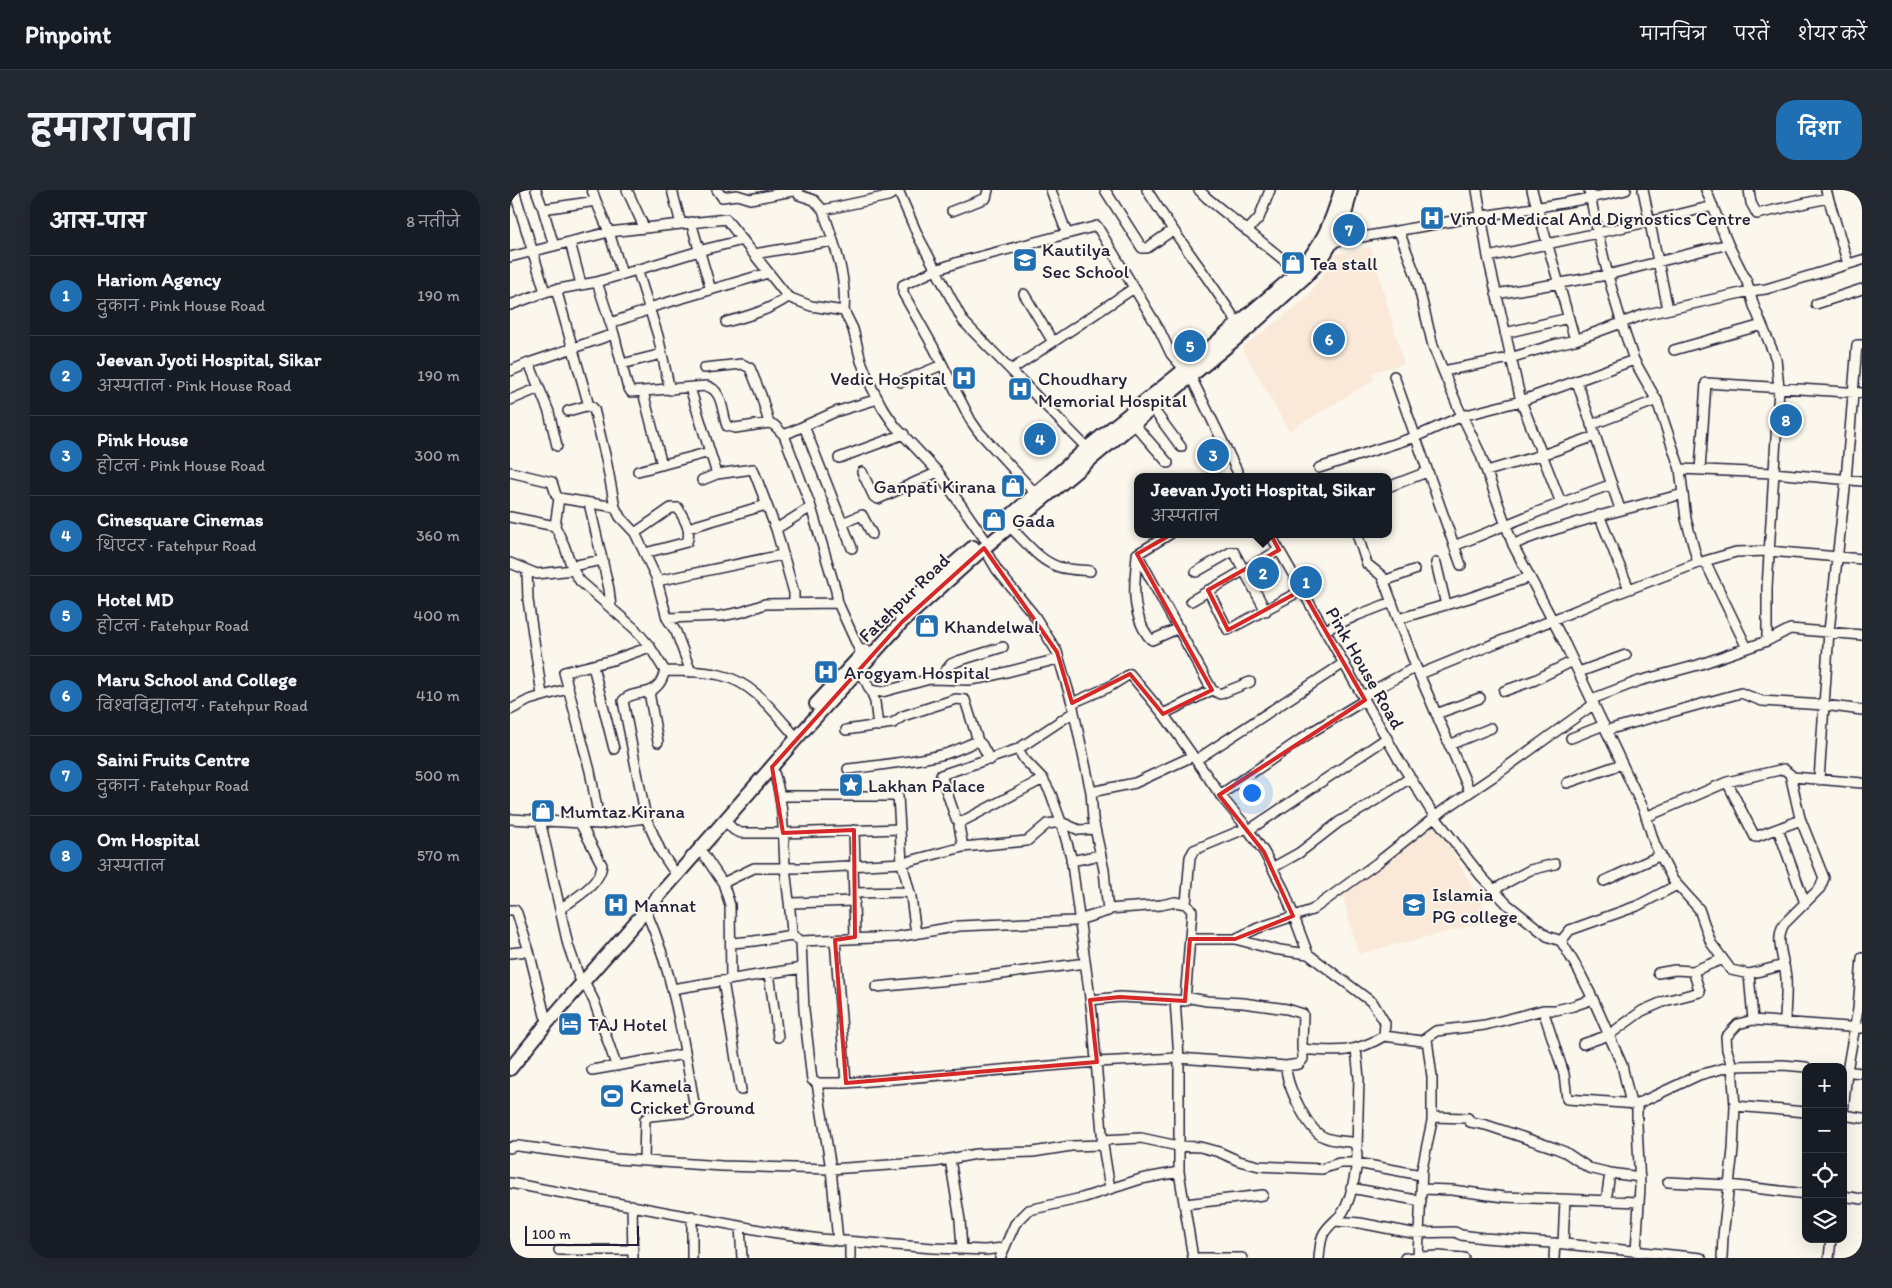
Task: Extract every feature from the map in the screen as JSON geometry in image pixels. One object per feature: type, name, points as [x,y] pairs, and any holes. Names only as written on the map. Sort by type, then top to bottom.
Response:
[{"type":"street","points":[[514,190],[545,292]]},
{"type":"street","points":[[536,190],[554,246]]},
{"type":"street","points":[[592,190],[609,232],[622,274]]},
{"type":"street","points":[[627,190],[644,227]]},
{"type":"street","points":[[672,190],[681,224]]},
{"type":"street","points":[[717,190],[722,197],[737,195],[750,199],[798,190],[799,195],[817,202],[822,210],[841,265],[845,296],[844,311],[853,329],[861,361],[878,399],[895,426],[938,472],[984,543],[997,570],[1034,615],[1057,652],[1073,707],[1092,792],[1094,828],[1104,870],[1108,909]]},
{"type":"street","points":[[822,210],[888,196],[898,190],[918,236],[964,321],[1087,448]]},
{"type":"street","points":[[952,211],[986,198],[988,190]]},
{"type":"street","points":[[1051,190],[1066,234]]},
{"type":"street","points":[[1105,190],[1142,248],[1147,248],[1173,230]]},
{"type":"street","points":[[1147,190],[1224,301],[1240,329]]},
{"type":"street","points":[[1200,190],[1209,194],[1247,231],[1302,274],[1326,234],[1341,190]]},
{"type":"street","points":[[1247,231],[1259,218],[1270,190]]},
{"type":"street","name":"Fatehpur Road","points":[[510,1069],[582,979],[646,911],[661,889],[700,849],[772,767],[794,735],[862,662],[984,543],[1010,527],[1153,409],[1188,373],[1302,274],[1321,260],[1332,242],[1346,211],[1351,190]]},
{"type":"street","points":[[1477,190],[1488,257],[1521,401],[1562,503]]},
{"type":"street","points":[[1532,190],[1575,340]]},
{"type":"street","points":[[1332,242],[1521,211],[1590,195],[1626,190]]},
{"type":"street","points":[[1643,190],[1648,222],[1668,309]]},
{"type":"street","points":[[1706,190],[1728,244],[1747,282],[1776,358],[1779,388],[1767,588],[1767,641]]},
{"type":"street","points":[[1749,190],[1751,203],[1758,214],[1827,194],[1848,264]]},
{"type":"street","points":[[1590,195],[1597,233],[1620,322],[1634,360],[1657,400],[1680,469],[1686,519],[1702,562],[1747,648]]},
{"type":"street","points":[[543,210],[596,201]]},
{"type":"street","points":[[1488,257],[1712,206]]},
{"type":"street","points":[[510,257],[609,232],[726,219],[788,297],[811,306],[844,311]]},
{"type":"street","points":[[691,222],[711,290]]},
{"type":"street","points":[[1036,494],[978,431],[902,288],[906,282],[959,262],[1097,226],[1171,354],[1188,373],[1238,473]]},
{"type":"street","points":[[1399,231],[1416,276],[1433,346],[1487,471],[1513,545],[1579,672],[1646,817],[1660,855],[1677,885],[1698,909],[1711,943],[1731,970],[1749,974],[1784,965]]},
{"type":"street","points":[[510,305],[545,292],[597,282],[699,251],[744,240]]},
{"type":"street","points":[[754,254],[833,241]]},
{"type":"street","points":[[570,242],[581,284]]},
{"type":"street","points":[[1496,294],[1607,275],[1728,244]]},
{"type":"street","points":[[1443,371],[1510,358],[1575,340],[1620,322],[1750,290],[1766,289],[1862,261]]},
{"type":"street","points":[[637,269],[650,309],[670,390]]},
{"type":"street","points":[[611,323],[633,314],[768,273]]},
{"type":"street","points":[[597,282],[631,392],[706,386],[714,389],[722,406],[726,426],[735,428],[769,423],[774,424],[784,435],[811,507],[838,603],[862,662],[875,702],[878,726]]},
{"type":"street","points":[[1011,370],[1134,288]]},
{"type":"street","points":[[556,289],[589,406],[594,409],[596,416],[615,507],[620,517],[635,533],[645,553],[657,580],[667,618],[676,632],[691,672]]},
{"type":"street","points":[[1816,304],[1862,289]]},
{"type":"street","points":[[1024,294],[1053,342]]},
{"type":"street","points":[[726,322],[774,307],[788,297]]},
{"type":"street","points":[[1505,333],[1569,318]]},
{"type":"street","points":[[1674,350],[1762,325]]},
{"type":"street","points":[[510,371],[614,334]]},
{"type":"street","points":[[1820,780],[1829,631],[1857,392],[1857,345],[1862,345]]},
{"type":"street","points":[[622,364],[662,354]]},
{"type":"street","points":[[1320,468],[1415,437],[1462,416],[1521,401],[1634,360]]},
{"type":"street","points":[[529,363],[548,412],[557,446]]},
{"type":"street","points":[[704,368],[742,364],[750,368],[761,395],[769,423]]},
{"type":"street","points":[[901,382],[942,365]]},
{"type":"street","points":[[984,543],[1087,448],[1188,373]]},
{"type":"street","points":[[1394,376],[1460,565]]},
{"type":"street","points":[[1577,382],[1620,509]]},
{"type":"street","points":[[1700,470],[1706,383],[1857,392]]},
{"type":"street","points":[[511,398],[539,388]]},
{"type":"street","points":[[690,388],[717,474]]},
{"type":"street","points":[[643,392],[662,465]]},
{"type":"street","points":[[784,435],[835,412],[878,399]]},
{"type":"street","points":[[1591,425],[1657,400]]},
{"type":"street","points":[[568,411],[589,406]]},
{"type":"street","points":[[1153,409],[1181,447]]},
{"type":"street","points":[[1134,424],[1168,463]]},
{"type":"street","points":[[804,426],[852,548]]},
{"type":"street","points":[[839,458],[904,434]]},
{"type":"street","points":[[1487,471],[1595,436]]},
{"type":"street","points":[[638,471],[710,452]]},
{"type":"street","points":[[702,480],[717,474],[753,469],[776,529],[794,593],[794,604]]},
{"type":"street","points":[[1680,469],[1773,472],[1862,481]]},
{"type":"street","points":[[510,472],[552,482],[559,498],[555,526],[572,568],[580,581],[635,629],[666,671]]},
{"type":"street","points":[[862,472],[874,496],[878,499],[938,472]]},
{"type":"street","points":[[1392,485],[1426,472]]},
{"type":"street","points":[[1454,546],[1612,484]]},
{"type":"street","points":[[1513,545],[1532,535],[1620,509],[1683,494]]},
{"type":"street","points":[[559,498],[615,507]]},
{"type":"street","points":[[589,503],[603,560],[611,607]]},
{"type":"street","points":[[688,528],[766,506]]},
{"type":"street","points":[[776,529],[811,507]]},
{"type":"street","points":[[635,533],[671,508],[678,508],[688,528],[689,538],[687,542],[645,553]]},
{"type":"street","points":[[842,523],[862,515],[872,534]]},
{"type":"street","points":[[1599,515],[1629,589]]},
{"type":"street","points":[[510,517],[555,526]]},
{"type":"street","points":[[1010,527],[1049,563],[1060,567],[1090,571]]},
{"type":"street","points":[[1137,554],[1163,538]]},
{"type":"street","name":"Pink House Road","points":[[1272,538],[1410,778],[1435,817],[1493,890],[1507,904],[1547,936],[1561,941]]},
{"type":"street","points":[[1358,538],[1367,564],[1379,572],[1384,581],[1418,671],[1470,792]]},
{"type":"street","points":[[1190,601],[1279,550]]},
{"type":"street","points":[[1220,794],[1364,698],[1418,671],[1702,562],[1736,552],[1769,551],[1862,559]]},
{"type":"street","points":[[1196,572],[1232,552],[1266,611]]},
{"type":"street","points":[[1137,554],[1212,690],[1220,694],[1250,682]]},
{"type":"street","points":[[1137,554],[1134,601],[1142,626],[1149,639],[1152,640],[1179,628]]},
{"type":"street","points":[[657,580],[782,555]]},
{"type":"street","points":[[510,563],[537,574],[603,560]]},
{"type":"street","points":[[1436,563],[1446,605]]},
{"type":"street","points":[[527,570],[528,600],[542,695]]},
{"type":"street","points":[[1384,581],[1414,570]]},
{"type":"street","points":[[1398,619],[1530,577]]},
{"type":"street","points":[[1208,590],[1228,630],[1302,590]]},
{"type":"street","points":[[1325,630],[1358,614],[1392,602]]},
{"type":"street","points":[[667,618],[721,616],[742,612],[765,604],[838,603]]},
{"type":"street","points":[[1235,938],[1312,910],[1378,863],[1435,817],[1593,702],[1639,681],[1747,648],[1767,641],[1790,629],[1862,635]]},
{"type":"street","points":[[600,824],[588,762],[564,672],[593,666],[650,647]]},
{"type":"street","points":[[939,679],[951,664],[958,660],[1003,647]]},
{"type":"street","points":[[1579,672],[1626,655]]},
{"type":"street","points":[[871,690],[882,692],[930,679],[969,680],[983,678],[1058,659]]},
{"type":"street","points":[[1504,691],[1534,680],[1573,661]]},
{"type":"street","points":[[1092,792],[1134,783],[1194,758],[1344,663]]},
{"type":"street","points":[[593,666],[614,750]]},
{"type":"street","points":[[510,1058],[545,1016],[582,979],[661,889],[673,870],[794,735],[777,714],[744,684],[721,675],[666,671]]},
{"type":"street","points":[[666,671],[657,687],[649,692],[626,697],[623,701],[646,818],[661,852],[673,870]]},
{"type":"street","points":[[961,822],[956,819],[941,775],[1018,750],[1046,732],[1073,707],[1130,674],[1248,829],[1284,890],[1308,954]]},
{"type":"street","points":[[510,710],[542,695],[567,689]]},
{"type":"street","points":[[1162,714],[1212,690]]},
{"type":"street","points":[[649,692],[658,742]]},
{"type":"street","points":[[1571,738],[1742,693],[1762,701],[1824,705],[1862,710]]},
{"type":"street","points":[[1436,714],[1480,698]]},
{"type":"street","points":[[846,730],[893,723],[903,716],[962,699],[965,700],[978,741],[990,760]]},
{"type":"street","points":[[1449,745],[1492,728]]},
{"type":"street","points":[[1186,904],[1190,857],[1194,850],[1248,829],[1387,738]]},
{"type":"street","points":[[848,769],[935,756],[978,741]]},
{"type":"street","points":[[1018,750],[1043,780],[1051,794],[1062,822],[1071,860],[1090,1000],[1103,1142],[1110,1189]]},
{"type":"street","points":[[1567,783],[1622,764]]},
{"type":"street","points":[[772,767],[780,796],[791,903],[792,935]]},
{"type":"street","points":[[1646,817],[1727,782],[1784,768],[1793,777],[1862,783]]},
{"type":"street","points":[[1785,1022],[1786,985],[1781,930],[1820,888],[1824,878],[1801,820],[1790,774]]},
{"type":"street","points":[[1272,868],[1299,853],[1339,822],[1365,808],[1410,778]]},
{"type":"street","points":[[963,847],[959,826],[961,822],[1043,780]]},
{"type":"street","points":[[1727,782],[1755,837],[1801,820]]},
{"type":"street","points":[[780,796],[898,796],[902,863],[911,897],[916,934]]},
{"type":"street","points":[[510,819],[600,824],[646,818]]},
{"type":"street","points":[[540,820],[568,945],[582,979],[594,1001],[616,1066]]},
{"type":"street","points":[[725,821],[738,833],[784,834],[900,828]]},
{"type":"street","points":[[722,883],[754,868],[854,867],[902,863],[963,847],[1027,841],[1047,824],[1062,822],[1079,830],[1094,828]]},
{"type":"street","points":[[560,909],[596,881],[601,871],[602,865],[580,823]]},
{"type":"street","points":[[1778,829],[1805,903]]},
{"type":"street","points":[[854,830],[855,937]]},
{"type":"street","points":[[700,849],[722,883],[730,905],[732,942],[727,980],[741,1090]]},
{"type":"street","points":[[1071,860],[1100,855]]},
{"type":"street","points":[[1604,881],[1660,855]]},
{"type":"street","points":[[1493,890],[1530,870],[1555,864]]},
{"type":"street","points":[[1636,1251],[1640,1177],[1634,1104],[1622,1065],[1609,1035],[1580,972],[1561,941],[1570,930],[1637,906],[1677,885]]},
{"type":"street","points":[[791,903],[908,892],[911,897]]},
{"type":"street","points":[[732,942],[754,942],[792,935],[801,940],[897,937],[959,926],[1079,919],[1108,911],[1108,909],[1161,905],[1175,902],[1186,904],[1192,911],[1185,1000],[1120,997],[1090,1000]]},
{"type":"street","points":[[510,910],[515,910],[517,913],[529,951],[545,1016]]},
{"type":"street","points":[[644,1161],[645,1119],[650,1116],[690,1112],[693,1110],[686,1054],[672,989],[663,955],[646,911]]},
{"type":"street","points":[[1190,939],[1235,938],[1273,949],[1308,954],[1373,1003],[1385,1022],[1384,1036]]},
{"type":"street","points":[[801,940],[812,1080],[817,1083],[846,1083],[1097,1062],[1180,1058],[1286,1066],[1299,1064],[1303,1059],[1302,1014],[1287,1009],[1185,997]]},
{"type":"street","points":[[835,940],[846,1083]]},
{"type":"street","points":[[510,953],[529,951]]},
{"type":"street","points":[[1847,1064],[1858,1028],[1862,958]]},
{"type":"street","points":[[1658,973],[1675,970],[1693,972],[1723,959]]},
{"type":"street","points":[[876,987],[1085,964]]},
{"type":"street","points":[[672,989],[802,968]]},
{"type":"street","points":[[1583,1044],[1609,1035],[1642,1011],[1665,1001],[1700,992],[1693,972]]},
{"type":"street","points":[[769,973],[778,1037]]},
{"type":"street","points":[[1749,974],[1753,1020]]},
{"type":"street","points":[[1175,1000],[1180,1058],[1179,1172],[1193,1258]]},
{"type":"street","points":[[1302,1049],[1356,1050],[1368,1046],[1384,1036],[1418,1042],[1427,1039],[1429,1035],[1436,1032],[1485,1025],[1543,1010],[1556,1010],[1593,1000]]},
{"type":"street","points":[[1543,1010],[1564,1074],[1567,1099],[1634,1104],[1699,1076],[1732,1066],[1783,1065],[1802,1067]]},
{"type":"street","points":[[1722,1258],[1733,1150],[1735,1106],[1732,1066],[1727,1050],[1726,1037],[1738,1024],[1753,1020],[1858,1028]]},
{"type":"street","points":[[1418,1257],[1422,1176],[1432,1117],[1432,1078],[1427,1039]]},
{"type":"street","points":[[1319,1258],[1322,1235],[1347,1205],[1356,1163],[1359,1078],[1356,1050]]},
{"type":"street","points":[[592,1070],[686,1054]]},
{"type":"street","points":[[1286,1066],[1290,1089],[1315,1130],[1325,1138],[1354,1143],[1357,1148]]},
{"type":"street","points":[[1847,1071],[1862,1073]]},
{"type":"street","points":[[817,1083],[831,1169],[838,1241]]},
{"type":"street","points":[[1735,1106],[1802,1112]]},
{"type":"street","points":[[1847,1115],[1862,1118]]},
{"type":"street","points":[[1432,1117],[1468,1118],[1470,1122],[1486,1125],[1565,1152],[1589,1168],[1610,1174],[1640,1177]]},
{"type":"street","points":[[510,1148],[518,1146],[644,1161],[722,1166],[831,1169],[934,1162],[976,1154],[1033,1152],[1141,1138],[1178,1146],[1212,1149],[1239,1162],[1282,1168],[1322,1169],[1339,1163],[1356,1163],[1422,1176]]},
{"type":"street","points":[[950,1159],[960,1220],[962,1249]]},
{"type":"street","points":[[1000,1258],[1015,1224],[1029,1210],[1082,1198],[1141,1179],[1179,1172]]},
{"type":"street","points":[[1606,1201],[1610,1174]]},
{"type":"street","points":[[1668,1182],[1730,1185],[1802,1194]]},
{"type":"street","points":[[510,1183],[771,1232],[838,1241],[985,1250],[1003,1248]]},
{"type":"street","points":[[1351,1188],[1421,1201]]},
{"type":"street","points":[[1421,1189],[1452,1190],[1504,1197],[1639,1202]]},
{"type":"street","points":[[1185,1204],[1263,1194]]},
{"type":"street","points":[[1847,1197],[1862,1199]]},
{"type":"street","points":[[1554,1258],[1559,1243],[1566,1200]]},
{"type":"street","points":[[559,1250],[632,1254],[632,1205]]},
{"type":"street","points":[[692,1216],[692,1258]]},
{"type":"street","points":[[1335,1221],[1360,1223],[1412,1233],[1455,1232],[1461,1235],[1484,1238],[1559,1243],[1701,1258]]},
{"type":"street","points":[[740,1226],[742,1258]]},
{"type":"street","points":[[850,1242],[850,1258]]},
{"type":"street","points":[[1829,1258],[1831,1243]]},
{"type":"street","points":[[1199,1258],[1242,1258]]},
{"type":"street","points":[[1405,1258],[1464,1258]]},
{"type":"highlighted area","points":[[1247,491],[1279,550],[1208,590],[1228,630],[1302,590],[1365,700],[1219,795],[1264,852],[1293,916],[1235,939],[1190,939],[1185,1001],[1120,997],[1090,1000],[1097,1062],[846,1083],[835,940],[855,937],[854,830],[783,833],[772,767],[902,622],[984,548],[1057,652],[1072,703],[1130,674],[1163,714],[1212,690],[1137,554]]},
{"type":"shaded area","points":[[1371,247],[1404,364],[1373,372],[1374,380],[1289,431],[1242,348],[1306,299],[1337,254]]},
{"type":"shaded area","name":"Islamia PG college","points":[[1437,825],[1492,921],[1358,954],[1341,889]]},
{"type":"place","name":"Vinod Medical And Dignostics Centre","points":[[1432,218]]},
{"type":"place","name":"Saini Fruits Centre","points":[[1349,230]]},
{"type":"place","name":"Kautilya Sec School","points":[[1025,260]]},
{"type":"place","name":"Tea stall","points":[[1293,263]]},
{"type":"place","name":"Maru School and College","points":[[1329,339]]},
{"type":"place","name":"Hotel MD","points":[[1190,346]]},
{"type":"place","name":"Vedic Hospital","points":[[964,378]]},
{"type":"place","name":"Choudhary Memorial Hospital","points":[[1020,389]]},
{"type":"place","name":"Om Hospital","points":[[1786,420]]},
{"type":"place","name":"Cinesquare Cinemas","points":[[1040,439]]},
{"type":"place","name":"Pink House","points":[[1213,455]]},
{"type":"place","name":"Ganpati Kirana","points":[[1013,486]]},
{"type":"place","name":"Gada","points":[[994,520]]},
{"type":"place","name":"Jeevan Jyoti Hospital, Sikar","points":[[1263,573]]},
{"type":"place","name":"Hariom Agency","points":[[1306,582]]},
{"type":"place","name":"Khandelwal","points":[[927,626]]},
{"type":"place","name":"Arogyam Hospital","points":[[826,672]]},
{"type":"place","name":"Lakhan Palace","points":[[851,785]]},
{"type":"place","name":"Mumtaz Kirana","points":[[543,811]]},
{"type":"place","name":"Mannat","points":[[616,905]]},
{"type":"place","name":"Islamia PG college","points":[[1414,905]]},
{"type":"place","name":"TAJ Hotel","points":[[570,1024]]},
{"type":"place","name":"Kamela Cricket Ground","points":[[612,1096]]}]
